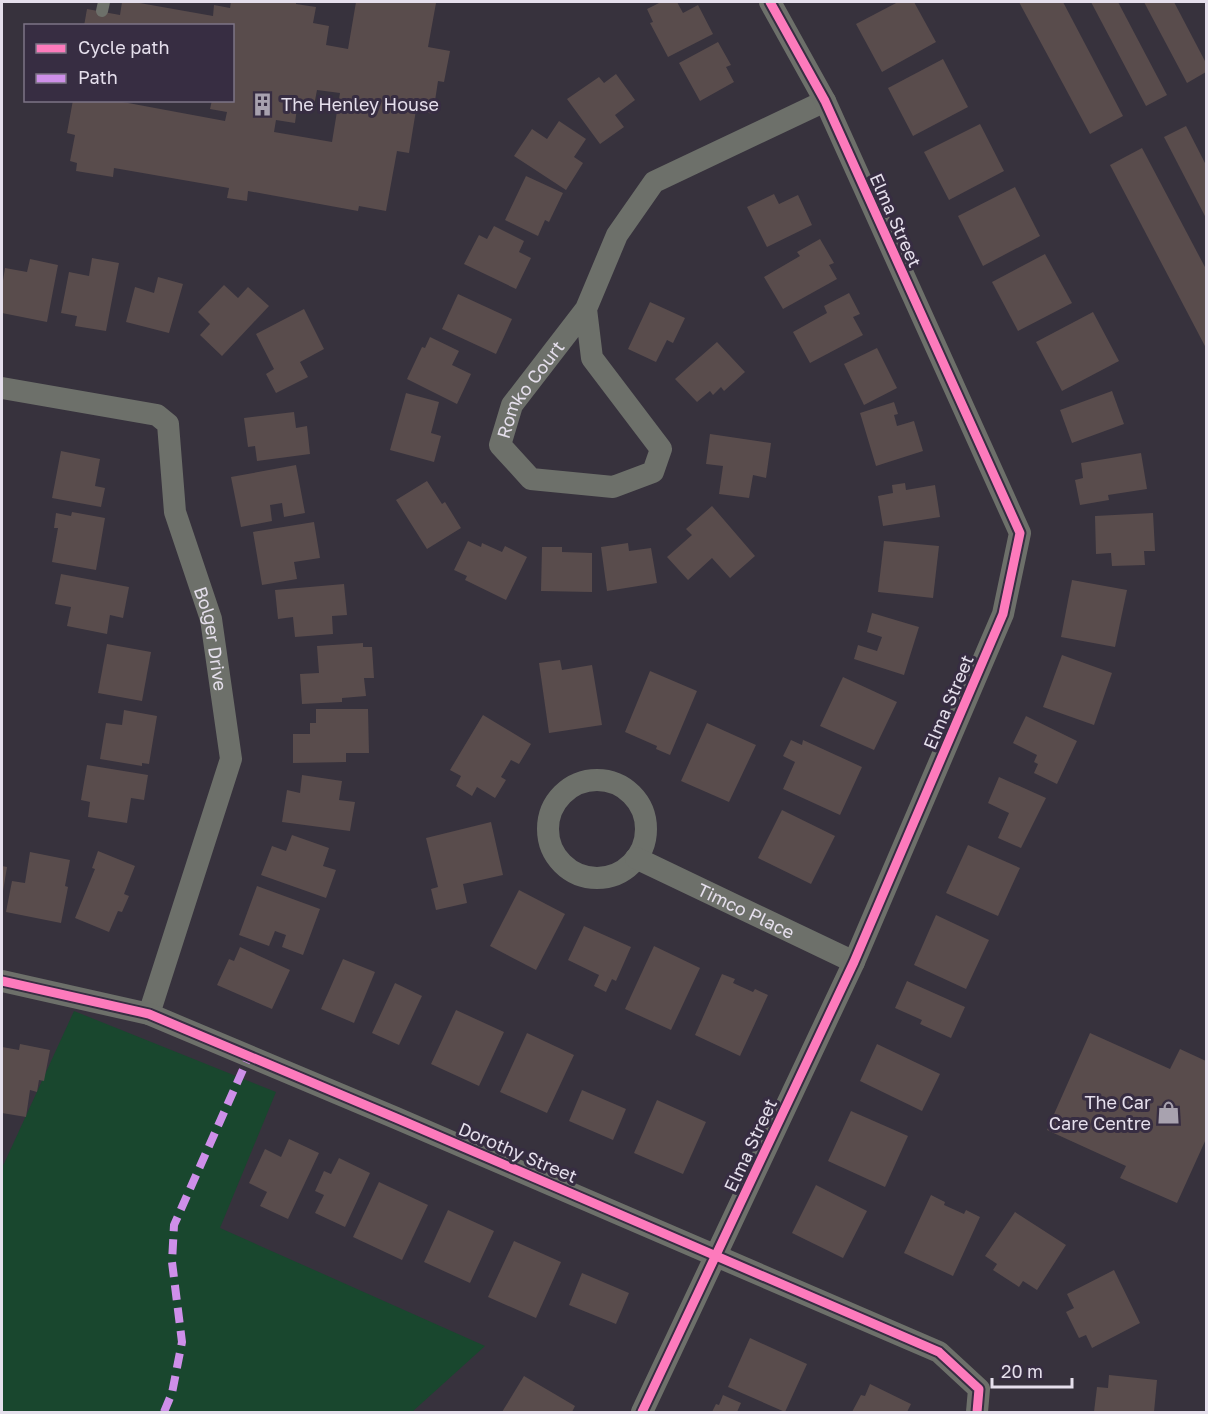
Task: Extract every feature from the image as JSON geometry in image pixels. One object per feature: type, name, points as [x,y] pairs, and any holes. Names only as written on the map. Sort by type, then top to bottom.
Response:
[{"type":"street","name":"Elma Street","points":[[642,1413],[854,962],[1004,614],[1020,533],[825,101],[770,2]]},
{"type":"street","name":"Romko Court","points":[[586,309],[592,358],[661,449],[653,472],[613,487],[531,479],[500,445],[512,405],[586,309],[617,235],[654,182],[825,101]]},
{"type":"street","name":"Bolger Drive","points":[[2,388],[157,415],[168,424],[175,512],[211,619],[231,759],[149,1014]]},
{"type":"street","points":[[596,780],[612,782],[626,789],[644,814],[646,829],[644,845],[636,858],[624,870],[608,877],[591,878],[575,873],[561,863],[552,849],[548,832],[550,815],[557,801],[567,790],[581,783],[596,780]]},
{"type":"street","name":"Timco Place","points":[[636,858],[854,962]]},
{"type":"street","name":"Dorothy Street","points":[[2,981],[149,1014],[939,1352],[980,1389],[977,1413]]},
{"type":"green space","points":[[74,1011],[276,1092],[220,1228],[485,1346],[412,1412],[2,1412],[2,1168]]},
{"type":"building","name":"The Henley House","points":[[122,2],[134,2],[213,16],[214,5],[230,8],[231,2],[296,2],[296,4],[316,7],[313,23],[329,26],[326,45],[348,49],[356,2],[436,3],[428,47],[450,51],[444,82],[438,81],[433,114],[416,110],[409,153],[397,151],[386,211],[359,206],[358,211],[248,191],[247,201],[227,198],[229,188],[114,168],[113,177],[76,171],[77,163],[70,161],[75,135],[67,133],[73,102],[123,102],[225,121],[227,112],[210,109],[212,102],[234,102],[234,24],[84,24],[87,9],[120,15]],"holes":[[[317,90],[340,93],[332,142],[274,132],[276,120],[295,123],[297,108],[313,111]]]},
{"type":"building","points":[[661,2],[677,2],[683,13],[698,5],[713,34],[668,57],[650,23],[653,22],[647,9]]},
{"type":"building","points":[[898,2],[914,2],[936,42],[882,72],[856,24]]},
{"type":"building","points":[[1019,2],[1063,2],[1123,116],[1090,134]]},
{"type":"building","points":[[1091,2],[1118,2],[1167,95],[1146,106]]},
{"type":"building","points":[[1144,2],[1174,2],[1206,63],[1206,72],[1187,83]]},
{"type":"building","points":[[718,42],[731,65],[726,67],[734,82],[700,101],[679,63]]},
{"type":"building","points":[[943,59],[968,107],[913,136],[888,88]]},
{"type":"building","points":[[616,74],[635,100],[615,115],[624,127],[600,144],[567,99],[599,77],[604,83]]},
{"type":"building","points":[[559,121],[586,139],[574,157],[583,163],[566,190],[514,156],[532,129],[547,139]]},
{"type":"building","points":[[980,124],[1004,171],[949,200],[924,152]]},
{"type":"building","points":[[1186,126],[1206,165],[1206,218],[1164,137]]},
{"type":"building","points":[[1142,148],[1206,269],[1206,348],[1110,165]]},
{"type":"building","points":[[526,176],[563,193],[549,222],[545,220],[538,236],[505,220]]},
{"type":"building","points":[[1015,187],[1040,236],[983,266],[958,216]]},
{"type":"building","points":[[774,194],[779,204],[798,195],[812,225],[767,247],[747,207]]},
{"type":"building","points":[[494,226],[524,241],[519,252],[531,258],[516,289],[464,264],[479,235],[487,239]]},
{"type":"building","points":[[820,239],[834,263],[829,265],[837,279],[783,309],[764,277],[800,256],[797,252]]},
{"type":"building","points":[[1045,254],[1072,303],[1018,331],[992,282]]},
{"type":"building","points":[[92,258],[119,263],[106,331],[75,326],[77,316],[61,313],[69,272],[89,276]]},
{"type":"building","points":[[30,259],[58,265],[47,322],[2,313],[5,268],[27,272]]},
{"type":"building","points":[[158,277],[183,284],[169,333],[126,322],[135,287],[154,293]]},
{"type":"building","points":[[224,285],[238,298],[248,287],[269,306],[222,356],[200,335],[210,324],[198,312]]},
{"type":"building","points":[[849,293],[860,314],[853,317],[863,335],[810,363],[793,332],[827,313],[824,306]]},
{"type":"building","points":[[458,294],[512,319],[496,354],[442,329]]},
{"type":"building","points":[[650,302],[685,318],[673,343],[667,340],[656,362],[628,349]]},
{"type":"building","points":[[304,309],[324,349],[300,362],[308,377],[276,393],[266,374],[274,369],[256,334]]},
{"type":"building","points":[[1093,312],[1119,361],[1062,391],[1036,342]]},
{"type":"building","points":[[430,337],[459,351],[452,365],[471,374],[457,404],[407,379],[422,347],[425,348]]},
{"type":"building","points":[[717,342],[745,372],[724,391],[721,387],[713,395],[710,391],[697,402],[675,379]]},
{"type":"building","points":[[877,348],[897,388],[864,405],[844,364]]},
{"type":"building","points":[[1112,391],[1124,424],[1072,443],[1060,410]]},
{"type":"building","points":[[406,393],[439,402],[431,433],[441,436],[434,462],[390,450]]},
{"type":"building","points":[[894,402],[898,414],[894,415],[897,426],[914,421],[923,451],[876,466],[860,413]]},
{"type":"building","points":[[294,412],[296,428],[307,426],[310,454],[257,461],[255,446],[248,447],[244,418]]},
{"type":"building","points":[[710,434],[771,443],[766,478],[753,475],[749,498],[719,494],[723,466],[706,464]]},
{"type":"building","points":[[61,451],[100,459],[95,486],[105,488],[101,507],[52,498]]},
{"type":"building","points":[[1141,453],[1147,489],[1108,495],[1109,500],[1080,505],[1075,480],[1083,478],[1081,463]]},
{"type":"building","points":[[296,465],[305,513],[284,517],[282,503],[270,505],[272,521],[241,527],[231,477]]},
{"type":"building","points":[[427,481],[442,504],[445,502],[461,528],[427,549],[396,500]]},
{"type":"building","points":[[905,483],[906,490],[935,485],[940,517],[883,526],[878,496],[893,493],[892,485]]},
{"type":"building","points":[[712,506],[755,556],[730,578],[712,558],[688,580],[667,557],[692,535],[686,529]]},
{"type":"building","points":[[72,512],[105,518],[96,570],[52,562],[58,528],[54,528],[56,513],[71,516]]},
{"type":"building","points":[[1153,513],[1155,551],[1144,551],[1145,565],[1112,566],[1111,553],[1096,554],[1095,516]]},
{"type":"building","points":[[314,522],[320,558],[294,562],[297,579],[262,585],[253,532]]},
{"type":"building","points":[[468,541],[481,547],[482,543],[502,552],[505,546],[527,557],[506,600],[465,580],[467,576],[454,570]]},
{"type":"building","points":[[884,541],[939,546],[933,598],[878,592]]},
{"type":"building","points":[[628,543],[629,551],[651,548],[657,583],[607,591],[601,547]]},
{"type":"building","points":[[542,547],[562,547],[562,552],[592,553],[592,592],[541,591]]},
{"type":"building","points":[[61,574],[129,587],[123,618],[110,615],[107,634],[67,626],[71,607],[55,604]]},
{"type":"building","points":[[1072,580],[1127,590],[1115,647],[1061,637]]},
{"type":"building","points":[[344,584],[347,615],[332,616],[333,634],[295,637],[293,617],[278,619],[275,590]]},
{"type":"building","points":[[872,613],[919,627],[904,675],[854,659],[858,645],[877,651],[882,637],[867,632]]},
{"type":"building","points":[[363,643],[363,647],[372,647],[374,678],[364,678],[366,696],[342,698],[342,702],[302,704],[300,674],[319,673],[317,646]]},
{"type":"building","points":[[107,644],[151,652],[142,701],[98,693]]},
{"type":"building","points":[[1062,655],[1112,673],[1094,725],[1043,707]]},
{"type":"building","points":[[560,660],[562,670],[592,665],[602,725],[549,733],[539,663]]},
{"type":"building","points":[[650,671],[697,691],[670,755],[656,749],[657,746],[625,732]]},
{"type":"building","points":[[843,677],[897,702],[874,750],[820,726]]},
{"type":"building","points":[[316,709],[368,709],[369,753],[346,753],[346,762],[293,763],[293,734],[310,734],[310,723],[316,723]]},
{"type":"building","points":[[124,710],[157,716],[149,764],[142,763],[142,766],[100,759],[106,723],[122,725]]},
{"type":"building","points":[[483,715],[531,744],[519,764],[511,760],[501,777],[506,780],[495,798],[477,787],[472,796],[456,786],[461,776],[450,770]]},
{"type":"building","points":[[1026,716],[1077,741],[1057,784],[1034,773],[1038,764],[1034,762],[1037,755],[1013,743]]},
{"type":"building","points":[[707,723],[756,745],[729,802],[681,781]]},
{"type":"building","points":[[791,740],[802,745],[803,740],[862,767],[840,815],[783,789],[795,762],[783,756]]},
{"type":"building","points":[[87,765],[148,775],[144,800],[131,798],[127,823],[88,817],[90,802],[81,800]]},
{"type":"building","points":[[302,775],[342,781],[339,800],[355,802],[350,831],[282,822],[287,790],[300,793]]},
{"type":"building","points":[[999,777],[1046,798],[1021,848],[998,838],[1009,813],[988,803]]},
{"type":"building","points":[[782,810],[835,836],[811,884],[758,858]]},
{"type":"building","points":[[491,822],[503,875],[463,884],[467,903],[436,910],[431,889],[438,887],[426,838]]},
{"type":"building","points":[[292,835],[329,848],[323,866],[336,870],[326,898],[261,875],[272,846],[286,851]]},
{"type":"building","points":[[968,845],[1020,868],[998,916],[946,893]]},
{"type":"building","points":[[98,851],[135,866],[124,894],[129,896],[122,912],[118,911],[109,932],[75,918],[95,869],[92,868]]},
{"type":"building","points":[[30,852],[70,860],[65,886],[68,887],[61,923],[6,912],[12,881],[25,883]]},
{"type":"building","points":[[2,866],[7,867],[3,891],[2,891]]},
{"type":"building","points":[[257,886],[320,909],[303,955],[282,947],[286,935],[275,931],[269,946],[239,935]]},
{"type":"building","points":[[519,890],[565,914],[536,970],[490,946]]},
{"type":"building","points":[[936,915],[989,940],[966,989],[914,965]]},
{"type":"building","points":[[584,926],[631,947],[616,981],[612,979],[606,992],[594,986],[599,975],[568,960]]},
{"type":"building","points":[[654,946],[700,968],[671,1030],[625,1009]]},
{"type":"building","points":[[240,947],[290,970],[272,1009],[217,985],[229,959],[234,961]]},
{"type":"building","points":[[343,959],[375,972],[354,1023],[321,1009]]},
{"type":"building","points":[[722,974],[735,979],[733,983],[753,992],[755,989],[768,995],[740,1056],[695,1035]]},
{"type":"building","points":[[907,981],[965,1007],[951,1038],[920,1024],[922,1020],[895,1008]]},
{"type":"building","points":[[395,983],[422,996],[399,1045],[372,1033]]},
{"type":"building","points":[[456,1010],[504,1032],[479,1086],[431,1064]]},
{"type":"building","points":[[527,1033],[574,1055],[547,1113],[500,1092]]},
{"type":"building","points":[[1090,1033],[1170,1069],[1180,1049],[1206,1061],[1206,1139],[1177,1203],[1120,1178],[1126,1166],[1047,1130]]},
{"type":"building","points":[[20,1044],[50,1050],[44,1081],[39,1080],[37,1092],[30,1090],[26,1117],[2,1113],[2,1047],[19,1050]]},
{"type":"building","points":[[877,1044],[940,1074],[922,1111],[860,1081]]},
{"type":"building","points":[[582,1090],[626,1109],[613,1140],[569,1121]]},
{"type":"building","points":[[657,1100],[706,1122],[683,1174],[634,1153]]},
{"type":"building","points":[[851,1111],[908,1136],[885,1187],[828,1161]]},
{"type":"building","points":[[289,1139],[319,1153],[288,1219],[260,1206],[267,1192],[249,1183],[265,1149],[281,1157]]},
{"type":"building","points":[[339,1158],[370,1173],[345,1227],[315,1213],[324,1195],[315,1191],[324,1171],[331,1174]]},
{"type":"building","points":[[379,1182],[428,1205],[402,1260],[353,1237]]},
{"type":"building","points":[[816,1185],[867,1211],[843,1258],[792,1233]]},
{"type":"building","points":[[931,1195],[945,1202],[944,1205],[964,1214],[966,1210],[980,1217],[953,1276],[904,1253]]},
{"type":"building","points":[[448,1210],[494,1231],[470,1283],[424,1262]]},
{"type":"building","points":[[1015,1212],[1066,1245],[1037,1290],[1023,1281],[1019,1287],[993,1270],[997,1264],[985,1256]]},
{"type":"building","points":[[514,1241],[561,1262],[536,1318],[488,1297]]},
{"type":"building","points":[[1114,1270],[1140,1323],[1092,1348],[1086,1335],[1079,1338],[1066,1312],[1074,1308],[1067,1294]]},
{"type":"building","points":[[582,1273],[629,1293],[616,1324],[569,1305]]},
{"type":"building","points":[[750,1338],[807,1364],[785,1412],[728,1387]]},
{"type":"building","points":[[1109,1375],[1157,1380],[1154,1412],[1094,1412],[1097,1387],[1108,1388]]},
{"type":"building","points":[[524,1376],[575,1406],[572,1412],[502,1412]]},
{"type":"building","points":[[870,1384],[911,1404],[907,1412],[852,1412],[861,1395],[865,1396]]},
{"type":"building","points":[[723,1395],[741,1403],[737,1412],[712,1412],[716,1404],[719,1405]]},
{"type":"marked path","points":[[164,1412],[172,1393],[182,1342],[172,1262],[174,1225],[249,1056]]},
{"type":"cycle path","points":[[642,1412],[854,962],[1003,614],[1020,533],[825,101],[770,2]]},
{"type":"cycle path","points":[[2,981],[149,1014],[939,1352],[979,1389],[977,1412]]},
{"type":"place","name":"The Henley House","points":[[263,104]]},
{"type":"place","name":"The Car Care Centre","points":[[1169,1112]]}]
